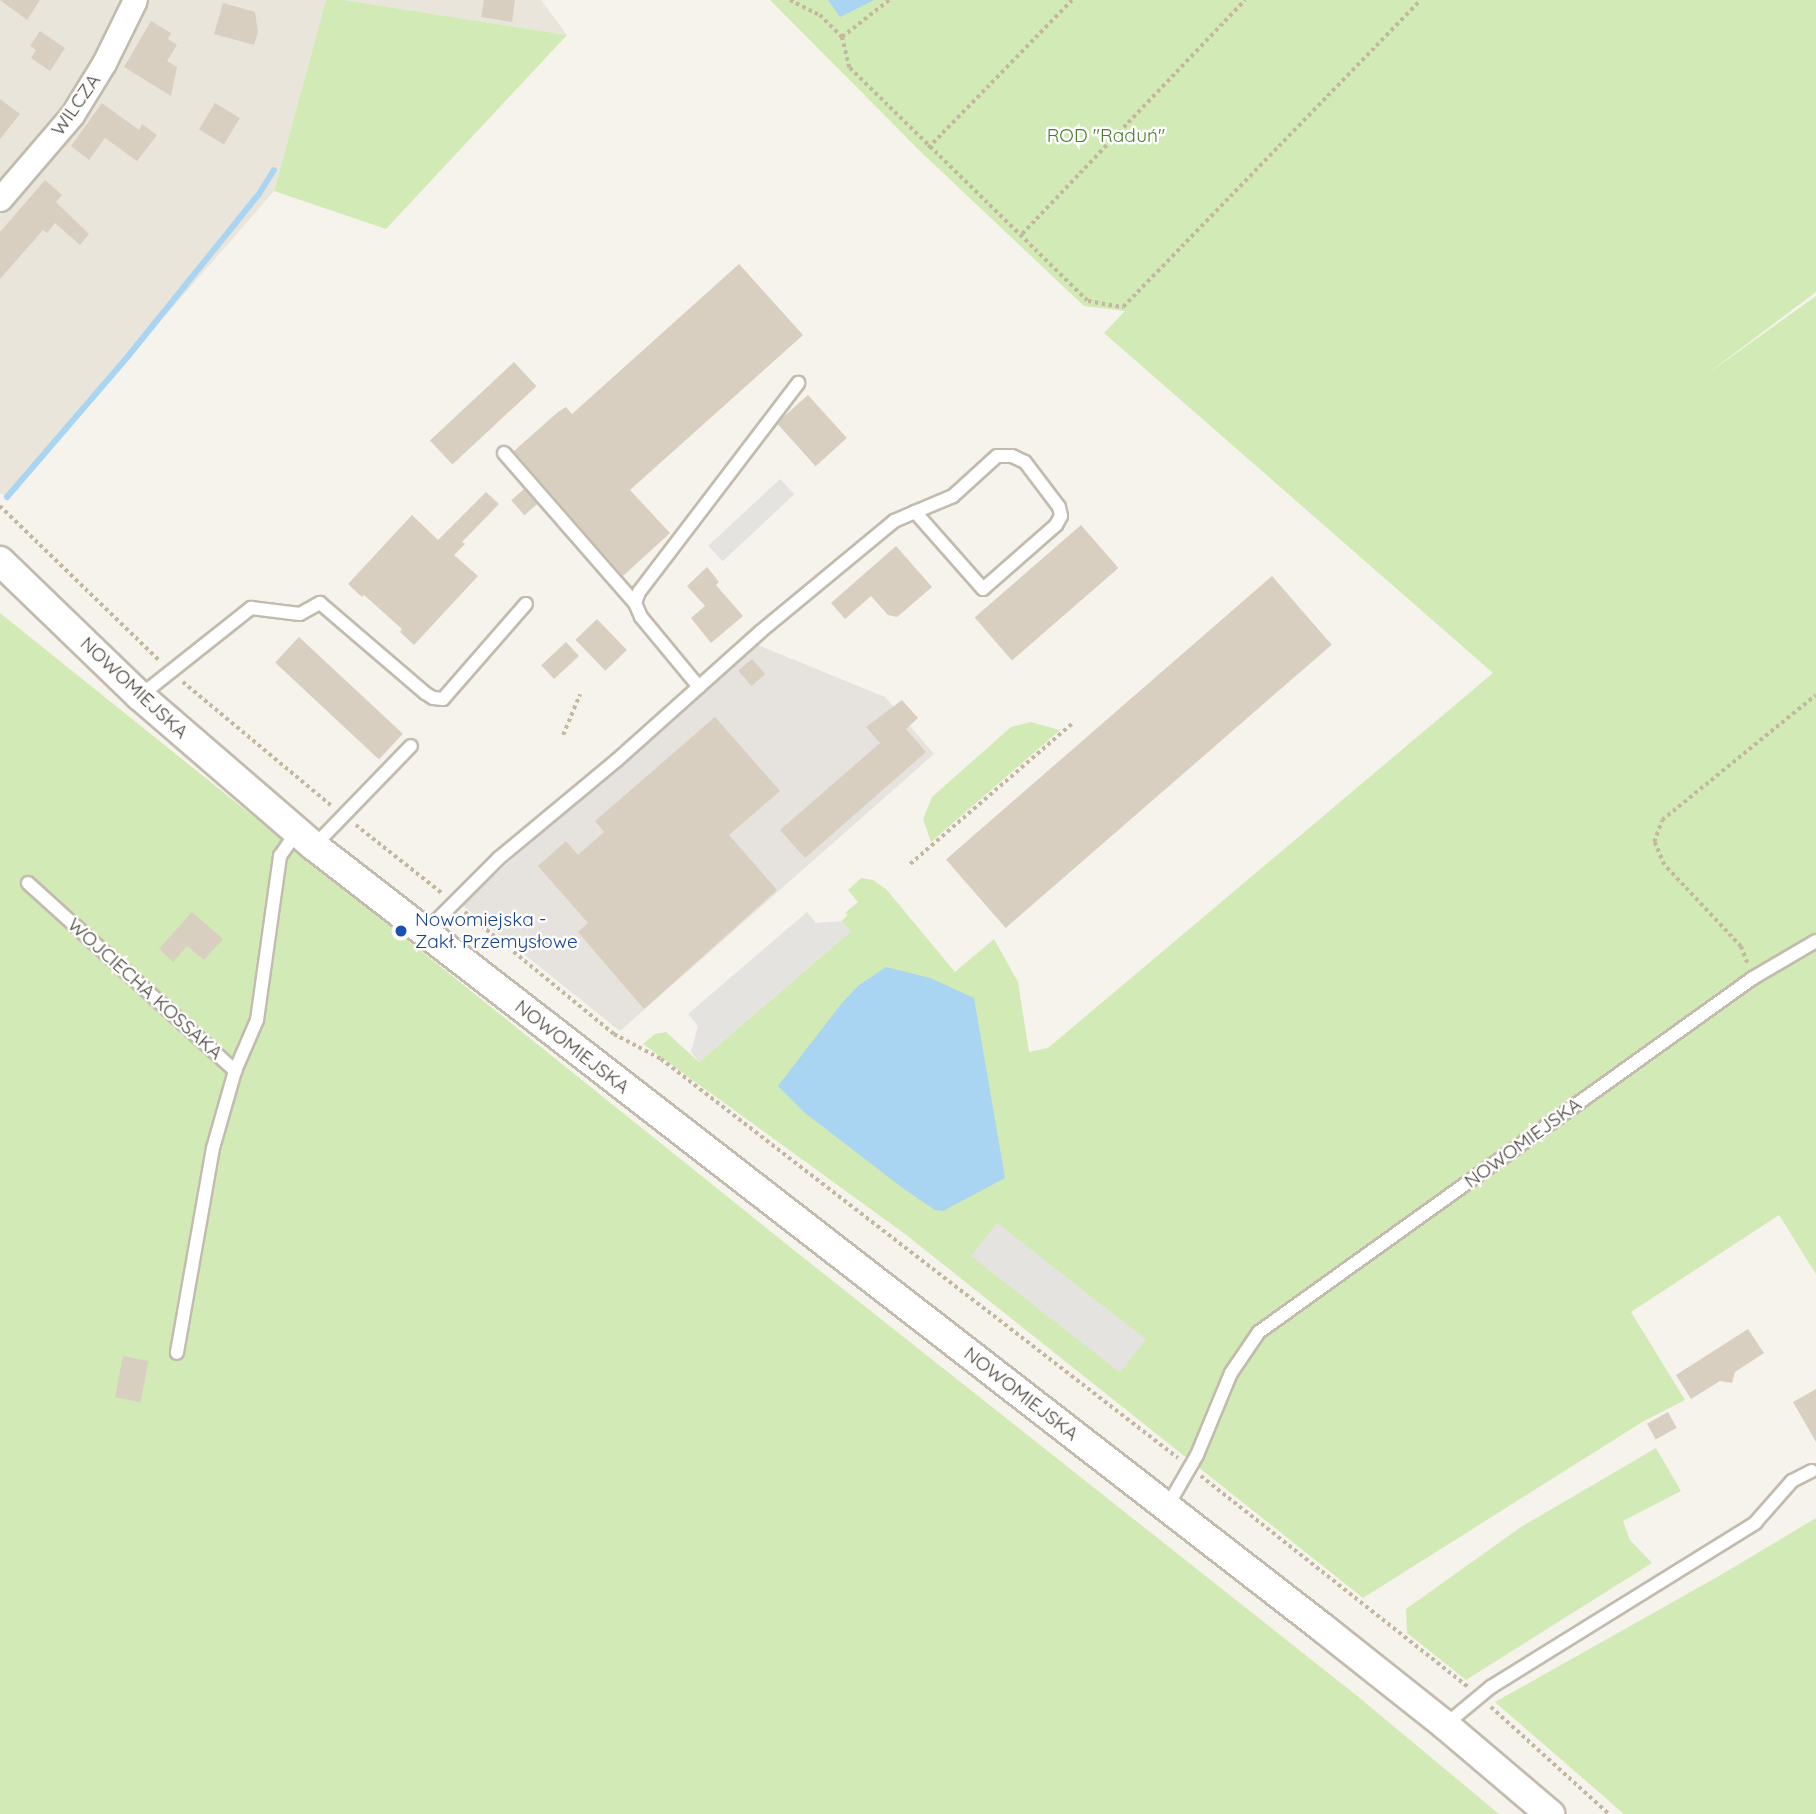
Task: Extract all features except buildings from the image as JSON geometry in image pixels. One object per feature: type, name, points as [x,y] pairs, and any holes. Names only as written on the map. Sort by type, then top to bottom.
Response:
[{"type":"street","name":"WILCZA","points":[[0,199],[72,115],[104,63],[135,0]]},
{"type":"street","name":"NOWOMIEJSKA","points":[[0,561],[140,696],[306,839],[1167,1507],[1445,1725],[1550,1814]]},
{"type":"lane","points":[[635,603],[639,592],[798,383]]},
{"type":"lane","points":[[504,453],[635,603],[641,617],[699,687]]},
{"type":"lane","points":[[425,932],[452,902],[894,521],[915,512],[953,496],[997,456],[1012,456],[1025,462],[1059,507],[1061,516],[1056,525],[983,589],[915,512]]},
{"type":"lane","points":[[140,696],[251,608],[300,614],[320,603],[425,693],[433,698],[443,699],[526,604]]},
{"type":"lane","points":[[235,1071],[257,1020],[280,856],[344,816],[411,746]]},
{"type":"lane","name":"WOJCIECHA KOSSAKA","points":[[28,883],[235,1071],[213,1148],[177,1353]]},
{"type":"lane","name":"NOWOMIEJSKA","points":[[1167,1507],[1190,1468],[1231,1373],[1259,1332],[1753,978],[1816,942]]},
{"type":"lane","points":[[1445,1725],[1479,1697],[1755,1522],[1792,1481],[1812,1471]]},
{"type":"path","points":[[790,0],[820,15],[842,37],[850,68],[1088,301],[1123,307],[1420,0]]},
{"type":"path","points":[[842,37],[889,0]]},
{"type":"path","points":[[929,148],[1072,0]]},
{"type":"path","points":[[1022,234],[1245,0]]},
{"type":"path","points":[[0,506],[172,673],[344,816],[614,1034],[661,1059],[1190,1468],[1479,1697],[1609,1814]]},
{"type":"path","points":[[563,735],[580,694]]},
{"type":"path","points":[[1753,978],[1741,947],[1664,865],[1654,842],[1662,820],[1816,695]]},
{"type":"path","points":[[910,864],[1073,723]]},
{"type":"shaded area","points":[[0,0],[326,0],[274,191],[7,497],[0,493]]},
{"type":"shaded area","points":[[344,0],[541,0],[567,35]]},
{"type":"shaded area","points":[[780,479],[794,494],[723,561],[708,546]]},
{"type":"shaded area","points":[[758,645],[885,697],[934,754],[620,1031],[461,904]]},
{"type":"shaded area","points":[[807,912],[816,923],[841,921],[851,931],[699,1062],[691,1052],[698,1026],[688,1014]]},
{"type":"shaded area","points":[[997,1223],[1146,1339],[1120,1372],[971,1256]]},
{"type":"green space","points":[[326,0],[344,0],[567,35],[386,229],[274,191]]},
{"type":"green space","name":"ROD \"Raduń\"","points":[[770,0],[1816,0],[1816,292],[1703,377],[1816,296],[1816,1274],[1779,1215],[1631,1312],[1685,1400],[1644,1421],[1363,1598],[905,1234],[643,1044],[655,1034],[666,1032],[699,1062],[851,931],[841,921],[848,915],[845,913],[858,902],[848,890],[861,878],[873,880],[886,889],[955,972],[994,939],[1018,982],[1029,1052],[1048,1048],[1493,673],[1104,333],[1125,311],[1084,306],[923,154]]},
{"type":"green space","points":[[0,613],[800,1255],[1356,1695],[1499,1814],[0,1814]]},
{"type":"green space","points":[[1031,722],[1060,730],[931,842],[923,819],[932,797],[1011,727]]},
{"type":"green space","points":[[1656,1448],[1681,1491],[1623,1521],[1630,1540],[1652,1563],[1466,1680],[1407,1633],[1406,1609],[1521,1527]]},
{"type":"green space","points":[[1816,1518],[1816,1814],[1624,1814],[1495,1702],[1719,1576]]},
{"type":"water","points":[[828,0],[874,0],[840,17]]},
{"type":"water","points":[[886,967],[930,978],[974,998],[1005,1178],[943,1211],[935,1210],[904,1189],[805,1113],[778,1086],[842,1003],[859,985]]},
{"type":"waterway","points":[[7,497],[129,355],[259,194],[274,170]]},
{"type":"place","name":"Nowomiejska - Zakł. Przemysłowe","points":[[401,931]]}]
